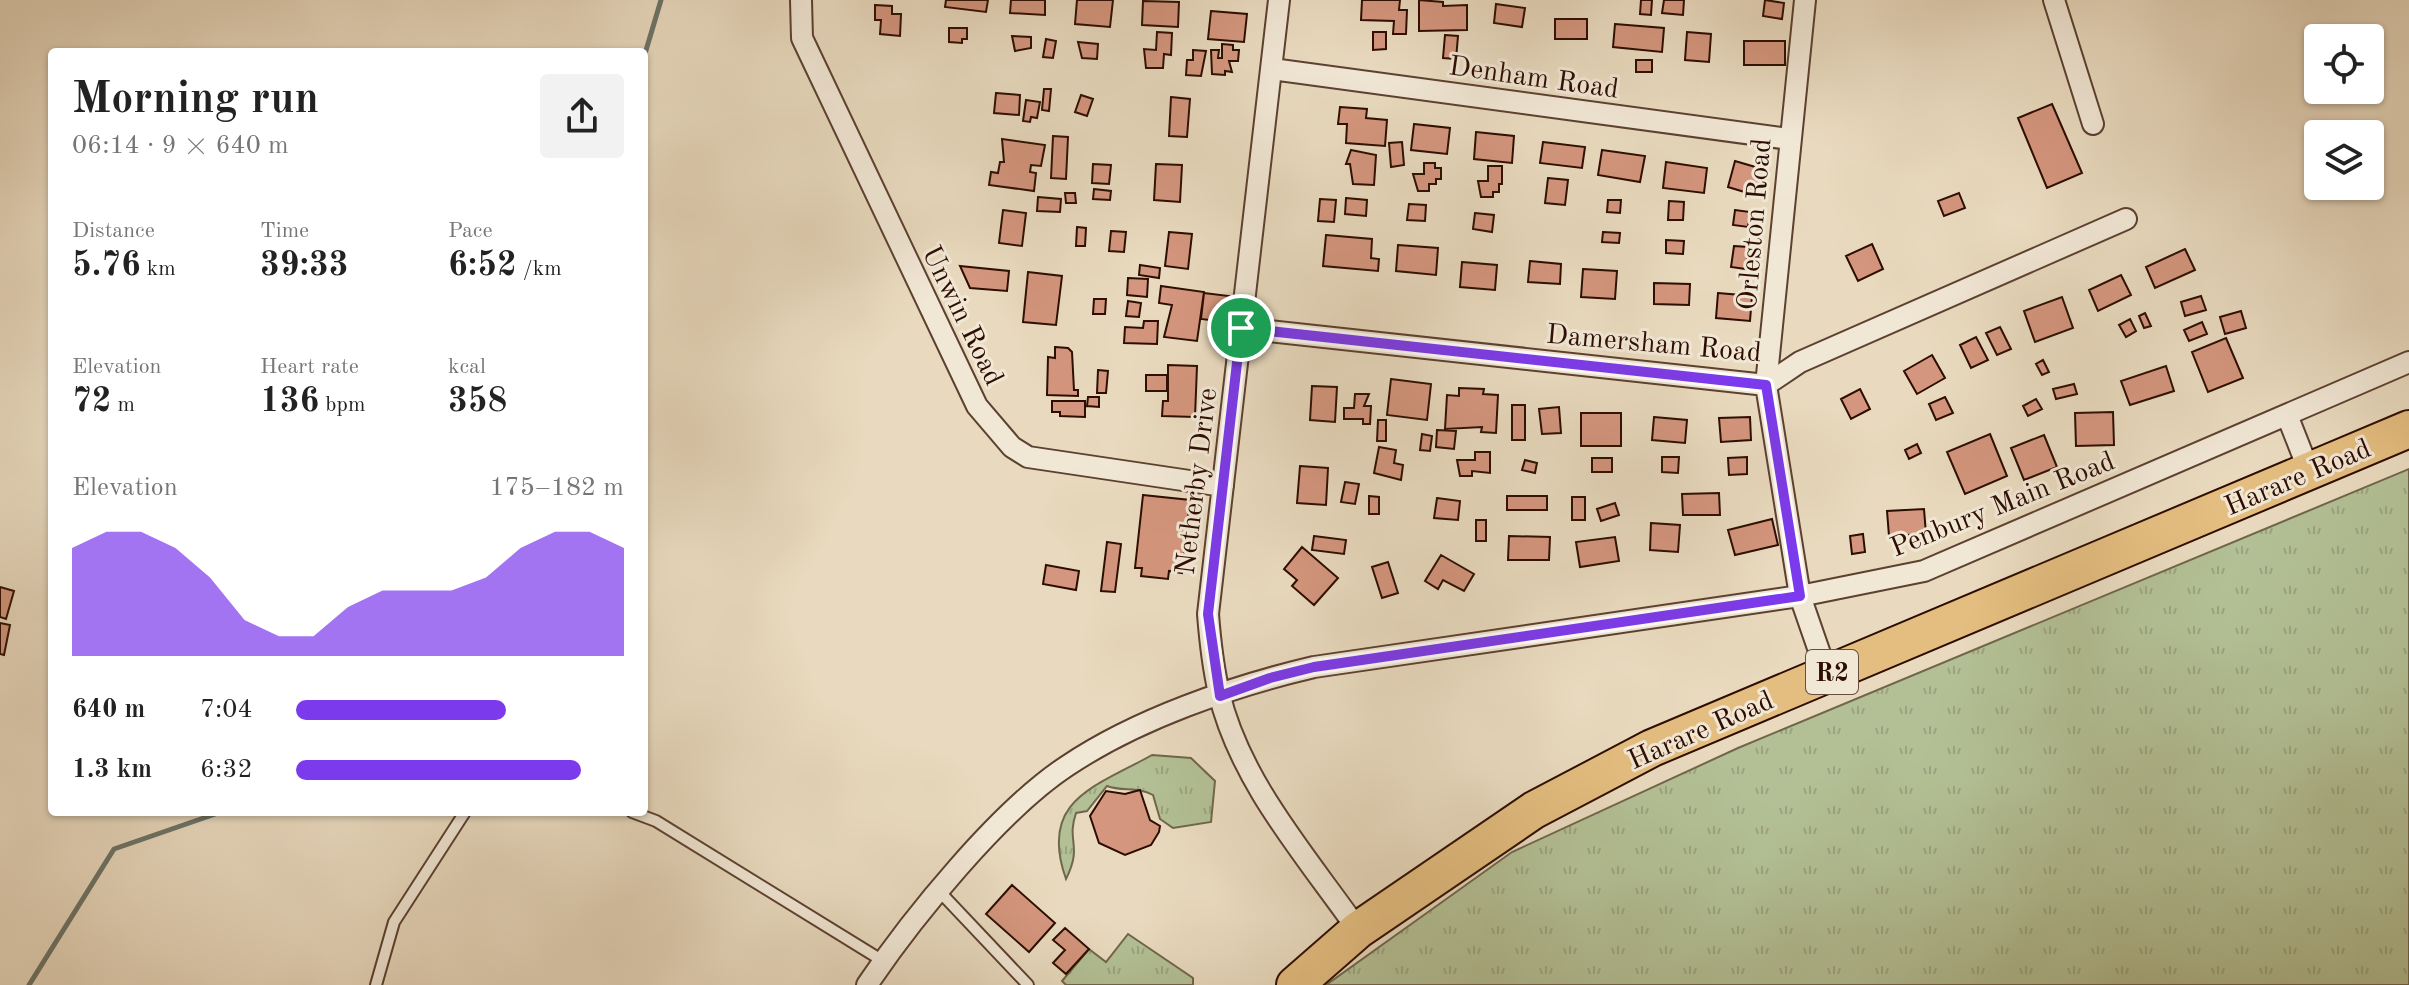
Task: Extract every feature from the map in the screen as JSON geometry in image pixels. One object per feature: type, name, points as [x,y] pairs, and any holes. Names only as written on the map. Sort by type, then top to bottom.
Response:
[{"type":"highway","name":"Harare Road","points":[[1295,985],[1358,930],[1534,810],[1652,748],[2409,429]]},
{"type":"street","name":"Unwin Road","points":[[801,0],[802,38],[977,406],[991,426],[1028,457],[1223,486]]},
{"type":"street","name":"Netherby Drive","points":[[1279,0],[1208,614],[1220,696],[1258,786],[1358,930]]},
{"type":"street","name":"Orleston Road","points":[[1805,0],[1766,385],[1800,596],[1827,674]]},
{"type":"street","points":[[2054,0],[2093,124]]},
{"type":"street","name":"Denham Road","points":[[1272,69],[1789,139]]},
{"type":"street","name":"Damersham Road","points":[[1241,328],[1766,385],[1800,362],[2126,219]]},
{"type":"street","name":"Penbury Main Road","points":[[867,985],[968,857],[1063,768],[1132,729],[1270,678],[1314,667],[1800,596],[1924,571],[2409,362]]},
{"type":"street","points":[[2287,415],[2309,471]]},
{"type":"lane","points":[[376,985],[394,922],[462,816]]},
{"type":"lane","points":[[643,816],[656,821],[883,961]]},
{"type":"lane","points":[[940,892],[1028,985]]},
{"type":"green space","points":[[2409,469],[2409,985],[1326,985],[1512,852],[1738,748]]},
{"type":"green space","points":[[1152,755],[1191,758],[1215,781],[1211,822],[1173,828],[1160,819],[1153,795],[1107,786],[1087,811],[1076,813],[1073,858],[1066,879],[1059,852],[1060,831],[1066,813],[1092,787]]},
{"type":"green space","points":[[1128,934],[1193,978],[1193,985],[1066,985],[1062,981],[1089,949],[1106,962]]},
{"type":"building","points":[[946,0],[988,0],[986,12],[945,7]]},
{"type":"building","points":[[1011,0],[1045,0],[1045,15],[1010,13]]},
{"type":"building","points":[[1077,0],[1113,0],[1110,27],[1075,24]]},
{"type":"building","points":[[1362,0],[1400,0],[1399,10],[1407,10],[1406,34],[1393,34],[1394,21],[1361,20]]},
{"type":"building","points":[[1419,0],[1443,2],[1443,6],[1467,5],[1467,30],[1419,31]]},
{"type":"building","points":[[1641,0],[1652,0],[1651,15],[1640,14]]},
{"type":"building","points":[[1664,0],[1684,0],[1683,15],[1662,13]]},
{"type":"building","points":[[1765,0],[1784,3],[1782,19],[1763,16]]},
{"type":"building","points":[[1143,1],[1179,2],[1178,27],[1142,25]]},
{"type":"building","points":[[1496,4],[1525,8],[1522,27],[1494,23]]},
{"type":"building","points":[[875,5],[892,6],[892,14],[901,14],[900,36],[880,34],[881,20],[875,20]]},
{"type":"building","points":[[1211,11],[1247,14],[1244,42],[1208,39]]},
{"type":"building","points":[[1555,19],[1587,19],[1587,39],[1555,39]]},
{"type":"building","points":[[1615,24],[1664,28],[1662,52],[1613,47]]},
{"type":"building","points":[[949,28],[967,28],[967,39],[962,39],[962,43],[949,42]]},
{"type":"building","points":[[1157,32],[1172,33],[1171,55],[1164,54],[1163,68],[1146,68],[1144,49],[1156,50]]},
{"type":"building","points":[[1373,32],[1386,32],[1386,49],[1373,50]]},
{"type":"building","points":[[1687,32],[1711,34],[1709,62],[1685,60]]},
{"type":"building","points":[[1445,35],[1458,36],[1456,59],[1443,58]]},
{"type":"building","points":[[1012,36],[1031,37],[1031,48],[1015,51]]},
{"type":"building","points":[[1046,39],[1056,41],[1053,58],[1043,57]]},
{"type":"building","points":[[1744,41],[1785,41],[1785,65],[1744,65]]},
{"type":"building","points":[[1078,42],[1098,44],[1097,59],[1082,58]]},
{"type":"building","points":[[1222,44],[1233,45],[1233,50],[1239,50],[1238,61],[1229,61],[1232,72],[1212,74],[1211,50],[1219,50],[1218,58],[1222,58]]},
{"type":"building","points":[[1193,50],[1206,51],[1201,76],[1186,75],[1187,60],[1193,60]]},
{"type":"building","points":[[1636,60],[1652,60],[1652,72],[1636,72]]},
{"type":"building","points":[[1044,89],[1051,89],[1049,111],[1042,110]]},
{"type":"building","points":[[996,93],[1020,95],[1019,115],[994,113]]},
{"type":"building","points":[[1081,95],[1093,99],[1087,116],[1075,112]]},
{"type":"building","points":[[1171,97],[1190,99],[1187,137],[1169,136]]},
{"type":"building","points":[[1026,100],[1040,102],[1037,118],[1031,117],[1030,122],[1023,121]]},
{"type":"building","points":[[2052,104],[2082,173],[2047,188],[2018,118]]},
{"type":"building","points":[[1340,107],[1367,109],[1366,118],[1387,120],[1385,146],[1346,143],[1347,124],[1338,124]]},
{"type":"building","points":[[1414,124],[1450,128],[1447,154],[1411,150]]},
{"type":"building","points":[[1476,132],[1514,136],[1512,163],[1474,159]]},
{"type":"building","points":[[1053,136],[1068,137],[1066,179],[1051,178]]},
{"type":"building","points":[[1002,139],[1045,145],[1041,166],[1031,165],[1030,172],[1036,173],[1034,191],[989,185],[991,172],[998,173],[1000,162],[1004,162]]},
{"type":"building","points":[[1402,142],[1404,165],[1391,167],[1389,143]]},
{"type":"building","points":[[1543,142],[1585,147],[1582,168],[1540,163]]},
{"type":"building","points":[[1351,150],[1376,155],[1374,185],[1353,184],[1350,164],[1346,164]]},
{"type":"building","points":[[1602,150],[1645,156],[1640,182],[1598,175]]},
{"type":"building","points":[[1735,161],[1769,171],[1761,197],[1728,187]]},
{"type":"building","points":[[1666,162],[1707,168],[1704,193],[1663,188]]},
{"type":"building","points":[[1424,163],[1435,163],[1435,168],[1441,168],[1441,179],[1436,179],[1436,184],[1429,184],[1429,191],[1418,191],[1413,174],[1424,174]]},
{"type":"building","points":[[1093,164],[1111,165],[1109,184],[1092,183]]},
{"type":"building","points":[[1156,164],[1182,165],[1180,202],[1154,200]]},
{"type":"building","points":[[1488,166],[1502,166],[1502,184],[1499,184],[1499,192],[1493,192],[1493,197],[1481,197],[1478,181],[1488,181]]},
{"type":"building","points":[[1548,178],[1568,180],[1565,205],[1545,203]]},
{"type":"building","points":[[1094,189],[1111,191],[1110,200],[1093,199]]},
{"type":"building","points":[[1065,193],[1075,193],[1076,203],[1066,203]]},
{"type":"building","points":[[1959,193],[1965,208],[1944,216],[1938,201]]},
{"type":"building","points":[[1038,197],[1061,199],[1060,212],[1037,211]]},
{"type":"building","points":[[1346,198],[1367,200],[1366,216],[1345,214]]},
{"type":"building","points":[[1320,199],[1336,200],[1334,222],[1318,221]]},
{"type":"building","points":[[1608,200],[1621,200],[1620,213],[1607,212]]},
{"type":"building","points":[[1669,201],[1684,202],[1683,220],[1668,220]]},
{"type":"building","points":[[1409,204],[1426,205],[1425,221],[1407,220]]},
{"type":"building","points":[[1003,210],[1026,213],[1022,246],[999,243]]},
{"type":"building","points":[[1735,210],[1750,212],[1748,227],[1733,225]]},
{"type":"building","points":[[1475,213],[1494,215],[1492,232],[1473,229]]},
{"type":"building","points":[[1077,227],[1086,228],[1085,246],[1076,246]]},
{"type":"building","points":[[1111,231],[1126,232],[1124,252],[1109,251]]},
{"type":"building","points":[[1169,232],[1192,234],[1188,269],[1165,266]]},
{"type":"building","points":[[1603,232],[1620,233],[1619,243],[1602,242]]},
{"type":"building","points":[[1326,235],[1372,239],[1371,258],[1379,259],[1378,271],[1323,266]]},
{"type":"building","points":[[1666,240],[1684,241],[1683,254],[1666,253]]},
{"type":"building","points":[[1872,244],[1883,269],[1858,281],[1846,256]]},
{"type":"building","points":[[1398,245],[1438,248],[1436,275],[1396,271]]},
{"type":"building","points":[[1734,246],[1748,247],[1746,269],[1731,267]]},
{"type":"building","points":[[2185,249],[2195,270],[2155,288],[2146,267]]},
{"type":"building","points":[[1530,261],[1561,264],[1560,284],[1528,282]]},
{"type":"building","points":[[1462,262],[1497,265],[1495,290],[1460,287]]},
{"type":"building","points":[[1140,265],[1160,268],[1159,278],[1139,275]]},
{"type":"building","points":[[960,266],[1009,271],[1007,291],[970,288]]},
{"type":"building","points":[[1583,269],[1617,271],[1615,299],[1581,297]]},
{"type":"building","points":[[1028,272],[1062,276],[1056,325],[1023,322]]},
{"type":"building","points":[[2121,275],[2131,295],[2098,311],[2089,290]]},
{"type":"building","points":[[1128,278],[1148,279],[1147,297],[1127,295]]},
{"type":"building","points":[[1654,283],[1690,284],[1689,305],[1654,304]]},
{"type":"building","points":[[1161,286],[1204,292],[1197,341],[1164,337],[1172,305],[1159,303]]},
{"type":"building","points":[[1204,293],[1229,296],[1225,322],[1201,319]]},
{"type":"building","points":[[1718,293],[1752,296],[1750,321],[1716,318]]},
{"type":"building","points":[[2201,296],[2206,310],[2185,316],[2181,302]]},
{"type":"building","points":[[2062,297],[2073,328],[2035,342],[2024,311]]},
{"type":"building","points":[[1094,299],[1106,299],[1105,314],[1093,314]]},
{"type":"building","points":[[1128,301],[1141,303],[1139,317],[1126,316]]},
{"type":"building","points":[[2241,311],[2246,328],[2225,334],[2220,317]]},
{"type":"building","points":[[2145,313],[2151,326],[2144,328],[2139,316]]},
{"type":"building","points":[[2130,319],[2136,331],[2126,337],[2119,325]]},
{"type":"building","points":[[1144,321],[1158,321],[1157,344],[1124,343],[1125,327],[1143,328]]},
{"type":"building","points":[[2202,322],[2207,334],[2189,341],[2184,330]]},
{"type":"building","points":[[2000,327],[2011,349],[1997,355],[1986,333]]},
{"type":"building","points":[[1976,337],[1988,360],[1971,368],[1960,345]]},
{"type":"building","points":[[2226,338],[2243,378],[2208,392],[2192,352]]},
{"type":"building","points":[[1055,347],[1068,348],[1072,352],[1074,390],[1078,390],[1078,396],[1047,395],[1048,357],[1055,358]]},
{"type":"building","points":[[1932,355],[1945,378],[1917,394],[1904,371]]},
{"type":"building","points":[[2043,360],[2049,372],[2042,375],[2036,364]]},
{"type":"building","points":[[1168,365],[1197,366],[1195,417],[1162,416],[1163,401],[1168,401]]},
{"type":"building","points":[[2166,366],[2174,391],[2130,405],[2121,381]]},
{"type":"building","points":[[1098,370],[1108,371],[1106,393],[1097,393]]},
{"type":"building","points":[[1146,375],[1167,375],[1167,391],[1146,391]]},
{"type":"building","points":[[1391,379],[1431,384],[1427,420],[1387,415]]},
{"type":"building","points":[[2074,384],[2077,394],[2056,399],[2053,389]]},
{"type":"building","points":[[1312,386],[1337,387],[1335,422],[1310,420]]},
{"type":"building","points":[[1459,388],[1484,389],[1483,394],[1498,395],[1496,433],[1481,432],[1482,427],[1445,429],[1447,395],[1459,396]]},
{"type":"building","points":[[1860,389],[1870,409],[1851,419],[1841,399]]},
{"type":"building","points":[[1355,394],[1369,394],[1364,406],[1371,406],[1370,424],[1363,424],[1363,419],[1344,419],[1344,408],[1354,408]]},
{"type":"building","points":[[1088,397],[1099,397],[1099,407],[1087,406]]},
{"type":"building","points":[[1945,397],[1953,413],[1936,420],[1929,404]]},
{"type":"building","points":[[2036,399],[2042,409],[2028,416],[2023,406]]},
{"type":"building","points":[[1052,401],[1085,401],[1085,417],[1060,416],[1060,412],[1052,412]]},
{"type":"building","points":[[1512,405],[1525,405],[1525,440],[1512,440]]},
{"type":"building","points":[[1559,407],[1561,433],[1542,434],[1539,409]]},
{"type":"building","points":[[2113,412],[2114,445],[2076,446],[2075,413]]},
{"type":"building","points":[[1581,413],[1621,413],[1621,446],[1581,446]]},
{"type":"building","points":[[1654,417],[1687,420],[1685,443],[1652,440]]},
{"type":"building","points":[[1750,417],[1751,440],[1721,442],[1719,418]]},
{"type":"building","points":[[1378,420],[1386,420],[1386,441],[1377,441]]},
{"type":"building","points":[[1437,430],[1456,431],[1454,449],[1436,447]]},
{"type":"building","points":[[1422,434],[1432,436],[1430,451],[1420,450]]},
{"type":"building","points":[[1990,434],[2007,476],[1965,494],[1947,452]]},
{"type":"building","points":[[2044,435],[2057,467],[2024,480],[2011,448]]},
{"type":"building","points":[[1917,444],[1921,453],[1909,459],[1905,450]]},
{"type":"building","points":[[1379,447],[1396,450],[1394,463],[1403,465],[1401,480],[1374,473]]},
{"type":"building","points":[[1475,452],[1490,452],[1490,473],[1472,471],[1472,476],[1460,476],[1457,460],[1475,460]]},
{"type":"building","points":[[1662,457],[1679,457],[1678,473],[1662,472]]},
{"type":"building","points":[[1747,457],[1747,474],[1729,475],[1728,458]]},
{"type":"building","points":[[1592,458],[1612,458],[1612,472],[1592,472]]},
{"type":"building","points":[[1525,460],[1537,463],[1535,473],[1522,470]]},
{"type":"building","points":[[1300,466],[1328,468],[1326,505],[1297,503]]},
{"type":"building","points":[[1345,482],[1359,484],[1355,504],[1341,502]]},
{"type":"building","points":[[1719,493],[1720,515],[1683,515],[1682,494]]},
{"type":"building","points":[[1143,495],[1190,500],[1182,573],[1169,571],[1168,579],[1141,576],[1142,568],[1135,568]]},
{"type":"building","points":[[1369,496],[1379,497],[1379,514],[1369,514]]},
{"type":"building","points":[[1507,496],[1547,496],[1547,510],[1507,510]]},
{"type":"building","points":[[1572,497],[1585,497],[1585,520],[1572,520]]},
{"type":"building","points":[[1437,498],[1460,501],[1458,520],[1434,518]]},
{"type":"building","points":[[1615,503],[1619,515],[1601,521],[1597,509]]},
{"type":"building","points":[[1924,509],[1926,534],[1889,536],[1887,511]]},
{"type":"building","points":[[1772,519],[1778,545],[1735,555],[1728,530]]},
{"type":"building","points":[[1476,520],[1486,520],[1486,541],[1476,541]]},
{"type":"building","points":[[1651,523],[1680,525],[1678,552],[1650,550]]},
{"type":"building","points":[[1863,534],[1865,552],[1852,554],[1850,536]]},
{"type":"building","points":[[1314,536],[1346,540],[1344,554],[1312,550]]},
{"type":"building","points":[[1509,536],[1550,537],[1549,560],[1508,560]]},
{"type":"building","points":[[1615,537],[1619,561],[1580,567],[1576,542]]},
{"type":"building","points":[[1107,542],[1121,544],[1115,592],[1101,591]]},
{"type":"building","points":[[1302,547],[1338,578],[1314,605],[1292,586],[1297,580],[1284,569]]},
{"type":"building","points":[[1441,555],[1474,574],[1464,591],[1443,580],[1438,589],[1425,581]]},
{"type":"building","points":[[1388,562],[1398,593],[1382,598],[1372,567]]},
{"type":"building","points":[[1046,565],[1079,571],[1076,590],[1043,584]]},
{"type":"building","points":[[0,587],[14,591],[6,619],[0,617]]},
{"type":"building","points":[[0,623],[10,625],[4,655],[0,654]]},
{"type":"building","points":[[1140,790],[1150,820],[1160,826],[1151,845],[1125,855],[1099,843],[1090,816],[1106,791],[1125,794]]},
{"type":"building","points":[[1012,885],[1055,923],[1029,952],[986,914]]},
{"type":"building","points":[[1065,928],[1089,949],[1066,974],[1053,963],[1065,950],[1053,940]]},
{"type":"waterway","points":[[647,48],[661,0]]},
{"type":"waterway","points":[[29,985],[114,849],[209,816]]},
{"type":"route","points":[[1241,328],[1766,385],[1800,596],[1314,667],[1270,678],[1220,696],[1212,658],[1208,614],[1241,328]]}]
